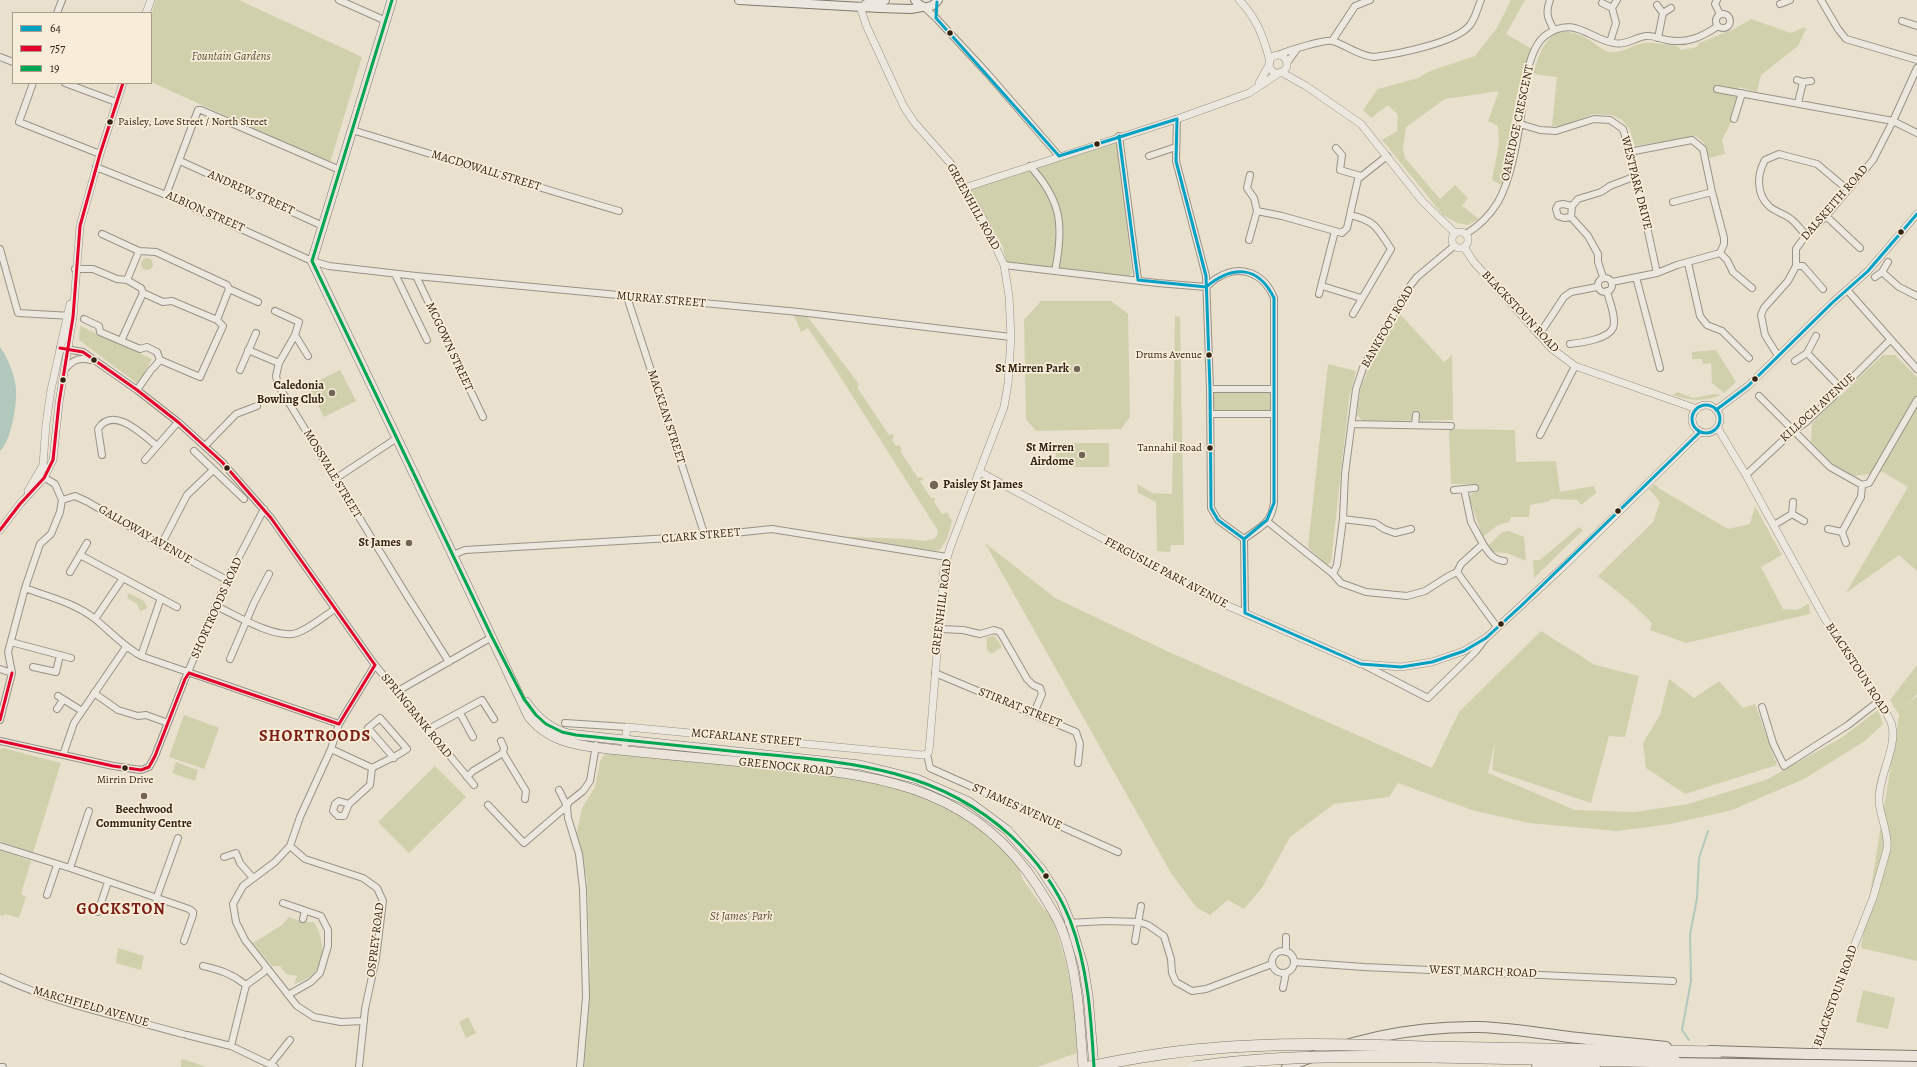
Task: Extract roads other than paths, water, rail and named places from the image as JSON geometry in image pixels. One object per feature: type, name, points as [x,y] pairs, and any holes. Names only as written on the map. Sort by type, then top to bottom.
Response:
[{"type":"highway","points":[[1287,1067],[1318,1053],[1362,1040],[1420,1030],[1452,1028],[1502,1028],[1718,1052]]},
{"type":"highway","points":[[1089,1067],[1175,1052],[1230,1047],[1356,1045],[1432,1052],[1676,1062],[1810,1066],[1917,1067]]},
{"type":"highway","points":[[1194,1067],[1250,1060],[1293,1057],[1432,1052],[1718,1052],[1917,1056]]},
{"type":"highway","points":[[1537,1067],[1676,1062]]},
{"type":"main road","points":[[312,261],[392,0]]},
{"type":"main road","points":[[739,0],[896,9],[932,6],[937,1]]},
{"type":"main road","points":[[860,6],[884,0]]},
{"type":"main road","points":[[915,0],[923,7]]},
{"type":"main road","name":"GREENOCK ROAD","points":[[312,261],[492,637],[524,699],[536,715],[546,724],[562,732],[860,765],[895,772],[936,786],[969,802],[1007,830],[1041,869],[1061,900],[1070,922],[1083,965],[1088,995],[1094,1067]]},
{"type":"main road","name":"GREENOCK ROAD","points":[[492,637],[528,717],[534,724],[558,740],[596,747],[865,776],[898,783],[935,797],[965,812],[998,838],[1019,860],[1030,875],[1060,926],[1071,964],[1077,996],[1083,1067]]},
{"type":"street","points":[[57,12],[62,0]]},
{"type":"street","points":[[146,12],[150,0]]},
{"type":"street","points":[[339,0],[386,21]]},
{"type":"street","points":[[1239,0],[1251,14],[1265,42],[1272,70],[1306,86]]},
{"type":"street","points":[[1332,41],[1355,6],[1370,0]]},
{"type":"street","points":[[1255,88],[1272,58],[1298,48],[1332,41],[1366,57],[1374,57],[1440,42],[1455,37],[1465,30],[1474,19],[1480,0]]},
{"type":"street","points":[[1550,0],[1547,9],[1547,17],[1554,30],[1559,28],[1577,28],[1610,42],[1621,44],[1639,37],[1648,36],[1677,42],[1690,40],[1710,32],[1718,26]]},
{"type":"street","points":[[1610,42],[1616,23],[1612,8],[1617,0]]},
{"type":"street","points":[[1709,0],[1716,2],[1720,14]]},
{"type":"street","points":[[1780,4],[1790,0]]},
{"type":"street","points":[[1821,0],[1846,40],[1917,60]]},
{"type":"street","points":[[936,18],[937,1]]},
{"type":"street","points":[[1602,3],[1612,8]]},
{"type":"street","points":[[1657,5],[1663,13],[1658,38]]},
{"type":"street","name":"GREENHILL ROAD","points":[[860,6],[866,25],[904,107],[914,122],[950,164],[983,219],[1004,265],[1009,296],[1011,337],[1008,384],[1004,407],[947,557],[943,579],[930,746],[926,754]]},
{"type":"street","points":[[923,7],[936,18],[1059,156]]},
{"type":"street","points":[[1663,13],[1672,8]]},
{"type":"street","points":[[1718,26],[1725,28],[1730,23],[1729,16],[1724,13],[1720,14]]},
{"type":"street","points":[[1718,26],[1716,20],[1720,14]]},
{"type":"street","points":[[1902,21],[1916,23]]},
{"type":"street","name":"OAKRIDGE CRESCENT","points":[[1466,234],[1486,218],[1498,202],[1507,180],[1520,124],[1529,67],[1539,43],[1545,35],[1554,30]]},
{"type":"street","points":[[1265,42],[1277,55],[1284,58],[1295,76],[1306,86],[1361,124],[1423,202],[1455,233]]},
{"type":"street","points":[[964,188],[1119,136],[1177,119],[1248,93],[1280,73],[1298,48]]},
{"type":"street","points":[[0,57],[12,62]]},
{"type":"street","name":"DALSKEITH ROAD","points":[[1778,356],[1765,335],[1761,315],[1764,308],[1788,282],[1796,266],[1796,249],[1806,235],[1826,216],[1873,160],[1893,121],[1917,68]]},
{"type":"street","points":[[1798,103],[1800,81],[1811,81]]},
{"type":"street","points":[[33,84],[19,122],[100,154]]},
{"type":"street","points":[[68,84],[116,102]]},
{"type":"street","points":[[0,530],[51,464],[54,454],[59,403],[68,349],[70,316],[80,226],[96,167],[123,84]]},
{"type":"street","points":[[1717,89],[1893,121],[1917,133]]},
{"type":"street","points":[[1734,119],[1742,93]]},
{"type":"street","points":[[166,195],[198,110],[340,170]]},
{"type":"street","points":[[1177,119],[1176,161],[1206,276],[1210,389],[1211,508],[1218,520],[1244,539]]},
{"type":"street","name":"WESTPARK DRIVE","points":[[1520,124],[1540,130],[1556,131],[1594,119],[1610,120],[1623,130],[1636,176],[1657,273]]},
{"type":"street","name":"MACDOWALL STREET","points":[[352,130],[466,164],[524,184],[619,211]]},
{"type":"street","points":[[1119,136],[1138,280]]},
{"type":"street","points":[[1629,152],[1694,140],[1703,149],[1724,238],[1724,244],[1720,253],[1677,265],[1657,273],[1612,282],[1603,277],[1598,262],[1598,254],[1588,236],[1571,217],[1572,206],[1578,199],[1601,192],[1615,184],[1636,176]]},
{"type":"street","points":[[1149,156],[1176,147]]},
{"type":"street","points":[[1336,148],[1342,155],[1340,170],[1361,176]]},
{"type":"street","points":[[1806,235],[1789,217],[1769,207],[1764,201],[1759,188],[1758,176],[1765,160],[1779,154],[1817,164],[1848,190]]},
{"type":"street","points":[[1257,211],[1282,216],[1342,233],[1347,228],[1358,179],[1387,156]]},
{"type":"street","name":"ANDREW STREET","points":[[180,161],[323,226]]},
{"type":"street","points":[[1030,166],[1040,177],[1052,196],[1059,215],[1061,233],[1055,271]]},
{"type":"street","name":"ALBION STREET","points":[[96,167],[166,195],[312,261]]},
{"type":"street","points":[[1249,240],[1257,211],[1254,198],[1247,188],[1250,175]]},
{"type":"street","points":[[1673,202],[1712,192]]},
{"type":"street","points":[[1571,217],[1564,218],[1558,216],[1556,209],[1558,205],[1563,204],[1572,206]]},
{"type":"street","points":[[1716,410],[1748,386],[1878,262],[1917,214]]},
{"type":"street","points":[[1350,215],[1364,218],[1373,223],[1391,249],[1353,314]]},
{"type":"street","points":[[1826,216],[1860,248]]},
{"type":"street","points":[[1319,294],[1334,231]]},
{"type":"street","points":[[1460,231],[1466,234],[1468,240],[1464,246],[1460,248],[1454,246],[1452,238],[1455,233],[1460,231]]},
{"type":"street","points":[[102,234],[138,251],[156,252],[227,285],[230,289],[258,302]]},
{"type":"street","name":"BANKFOOT ROAD","points":[[1332,574],[1336,565],[1343,519],[1345,474],[1356,390],[1364,365],[1410,286],[1417,277],[1454,246]]},
{"type":"street","name":"BLACKSTOUN ROAD","points":[[1464,246],[1473,261],[1551,348],[1575,366],[1697,409]]},
{"type":"street","points":[[0,249],[18,313],[70,316]]},
{"type":"street","points":[[127,280],[138,251]]},
{"type":"street","points":[[1720,253],[1727,260],[1733,272],[1752,288]]},
{"type":"street","name":"MURRAY STREET","points":[[312,261],[329,266],[395,274],[799,312],[1011,337]]},
{"type":"street","points":[[1875,277],[1882,272],[1888,262]]},
{"type":"street","points":[[1688,263],[1700,316],[1707,326],[1722,331],[1749,358]]},
{"type":"street","points":[[1004,265],[1206,287],[1219,276],[1234,271],[1250,272],[1261,277],[1270,287],[1274,298],[1274,503],[1273,511],[1268,522],[1244,539]]},
{"type":"street","points":[[1796,266],[1802,266],[1823,289]]},
{"type":"street","points":[[75,269],[93,269],[117,279],[127,280],[141,288],[143,293],[163,302],[172,300],[217,320],[223,326],[200,378],[160,360],[156,352],[147,347],[140,349],[100,332],[99,326],[84,319]]},
{"type":"street","points":[[1882,272],[1899,287],[1917,296]]},
{"type":"street","points":[[395,274],[427,340]]},
{"type":"street","name":"MCGOWN STREET","points":[[416,276],[483,417]]},
{"type":"street","points":[[1597,287],[1599,280],[1603,277]]},
{"type":"street","points":[[1636,277],[1660,368]]},
{"type":"street","points":[[1539,335],[1564,297],[1571,292],[1597,287],[1602,291],[1607,291],[1612,287],[1612,282]]},
{"type":"street","points":[[1322,286],[1361,298]]},
{"type":"street","points":[[217,320],[230,289]]},
{"type":"street","points":[[1847,290],[1917,369]]},
{"type":"street","points":[[1570,344],[1586,342],[1607,334],[1613,328],[1614,317],[1607,291]]},
{"type":"street","points":[[121,341],[143,293]]},
{"type":"street","name":"MACKEAN STREET","points":[[627,297],[706,536]]},
{"type":"street","points":[[248,350],[279,363],[295,335],[299,322],[275,311]]},
{"type":"street","points":[[42,476],[48,410],[60,348],[70,316]]},
{"type":"street","points":[[240,370],[256,333]]},
{"type":"street","points":[[295,335],[308,356]]},
{"type":"street","points":[[1795,361],[1807,353],[1816,336]]},
{"type":"street","name":"KILLOCH AVENUE","points":[[1746,475],[1793,431],[1806,423],[1834,396],[1839,386],[1849,381],[1890,340]]},
{"type":"street","name":"SPRINGBANK ROAD","points":[[60,348],[83,352],[137,390],[178,422],[222,462],[264,509],[375,665],[396,692],[474,785]]},
{"type":"street","points":[[1807,353],[1839,386]]},
{"type":"street","points":[[65,369],[74,360],[79,358],[94,360]]},
{"type":"street","points":[[137,390],[160,360]]},
{"type":"street","name":"MOSSVALE STREET","points":[[279,363],[276,376],[278,385],[449,662]]},
{"type":"street","points":[[1540,435],[1575,366]]},
{"type":"street","points":[[1210,389],[1274,389]]},
{"type":"street","points":[[1759,396],[1830,467],[1862,484],[1869,483],[1917,400]]},
{"type":"street","points":[[1705,405],[1716,410],[1720,418],[1717,427],[1710,432],[1700,432],[1694,426],[1693,421],[1693,417],[1697,409],[1705,405]]},
{"type":"street","points":[[205,446],[236,414],[257,406]]},
{"type":"street","points":[[1210,414],[1273,414]]},
{"type":"street","points":[[1415,426],[1416,414]]},
{"type":"street","points":[[102,455],[98,429],[102,423],[108,420],[129,424],[157,446]]},
{"type":"street","points":[[145,460],[178,422]]},
{"type":"street","points":[[1352,424],[1451,426]]},
{"type":"street","name":"BLACKSTOUN ROAD","points":[[1717,427],[1746,475],[1825,619],[1879,701],[1892,725],[1893,737],[1879,787],[1879,801],[1888,841],[1887,849],[1873,898],[1834,997],[1810,1066]]},
{"type":"street","name":"FERGUSLIE PARK AVENUE","points":[[980,472],[1179,581],[1245,613],[1361,664],[1401,667],[1432,662],[1464,651],[1486,638],[1564,566],[1700,432]]},
{"type":"street","points":[[336,479],[397,438]]},
{"type":"street","points":[[194,451],[244,499]]},
{"type":"street","points":[[161,545],[187,495],[213,470]]},
{"type":"street","points":[[0,720],[12,673],[8,652],[25,588],[40,544],[51,534],[60,512],[62,500],[55,484],[42,476]]},
{"type":"street","points":[[1846,543],[1842,532],[1861,497],[1862,484]]},
{"type":"street","points":[[1454,490],[1475,488]]},
{"type":"street","points":[[1464,489],[1471,522],[1483,544],[1490,556],[1497,561],[1504,561]]},
{"type":"street","name":"GALLOWAY AVENUE","points":[[62,500],[75,496],[88,502],[161,545],[227,580]]},
{"type":"street","points":[[1792,514],[1793,502]]},
{"type":"street","name":"SHORTROODS ROAD","points":[[0,741],[63,756],[141,770],[149,767],[155,756],[227,580],[264,509]]},
{"type":"street","points":[[1774,525],[1792,514]]},
{"type":"street","points":[[1792,514],[1804,521]]},
{"type":"street","points":[[1343,519],[1375,523],[1384,529],[1395,533],[1411,529]]},
{"type":"street","points":[[1268,522],[1341,583],[1366,592],[1407,596],[1425,591],[1437,582],[1457,572],[1461,564],[1483,544]]},
{"type":"street","name":"CLARK STREET","points":[[453,555],[465,550],[706,536],[772,529],[947,557]]},
{"type":"street","points":[[1828,529],[1842,532]]},
{"type":"street","points":[[1244,539],[1245,613]]},
{"type":"street","points":[[70,572],[87,543]]},
{"type":"street","points":[[80,555],[177,607]]},
{"type":"street","points":[[1457,572],[1497,627]]},
{"type":"street","points":[[230,659],[269,574]]},
{"type":"street","points":[[95,619],[123,578]]},
{"type":"street","points":[[25,588],[75,606],[95,619],[126,647],[141,656],[339,724]]},
{"type":"street","points":[[141,656],[161,598]]},
{"type":"street","points":[[216,606],[271,632],[292,634],[301,631],[335,609]]},
{"type":"street","points":[[940,629],[963,630],[980,634],[994,630],[1000,632],[1027,679],[1033,685],[1040,688],[1042,694],[1034,713]]},
{"type":"street","points":[[396,692],[492,637]]},
{"type":"street","points":[[1361,664],[1428,698],[1476,651],[1486,638]]},
{"type":"street","points":[[11,642],[71,658]]},
{"type":"street","points":[[63,756],[74,723],[126,647]]},
{"type":"street","points":[[33,667],[56,672],[60,655]]},
{"type":"street","points":[[364,1021],[341,1022],[314,1017],[297,1006],[245,940],[236,922],[233,904],[243,886],[275,862],[290,846],[297,830],[300,817],[331,748],[339,724],[375,665]]},
{"type":"street","points":[[0,669],[12,673]]},
{"type":"street","name":"STIRRAT STREET","points":[[935,673],[1034,713],[1076,732],[1080,744],[1078,763]]},
{"type":"street","points":[[94,693],[118,710],[138,716],[146,715],[168,723]]},
{"type":"street","points":[[57,709],[61,698],[82,711]]},
{"type":"street","points":[[427,730],[482,700],[494,719]]},
{"type":"street","points":[[1762,707],[1773,743],[1784,766],[1848,726],[1879,701]]},
{"type":"street","points":[[460,713],[473,737]]},
{"type":"street","points":[[372,768],[386,760],[394,758],[407,749],[380,718],[368,728],[394,758]]},
{"type":"street","name":"MCFARLANE STREET","points":[[565,723],[627,727],[926,754]]},
{"type":"street","points":[[624,750],[627,727]]},
{"type":"street","points":[[488,805],[524,844],[568,806],[569,802],[583,791],[590,781],[597,737]]},
{"type":"street","points":[[501,741],[504,748],[503,753],[526,791],[524,799]]},
{"type":"street","points":[[331,748],[372,768]]},
{"type":"street","points":[[467,777],[473,771],[503,753]]},
{"type":"street","name":"ST JAMES AVENUE","points":[[926,754],[930,768],[1118,852]]},
{"type":"street","points":[[349,804],[370,785],[372,768]]},
{"type":"street","points":[[559,790],[568,806],[568,818],[578,854],[584,896],[586,997],[580,1067]]},
{"type":"street","points":[[70,868],[89,811]]},
{"type":"street","points":[[156,899],[178,838]]},
{"type":"street","points":[[0,846],[70,868],[193,912],[184,941]]},
{"type":"street","name":"OSPREY ROAD","points":[[290,846],[305,859],[363,878],[377,888],[383,901],[376,958],[364,1021],[359,1067]]},
{"type":"street","points":[[224,857],[236,853],[240,863],[253,878]]},
{"type":"street","points":[[47,895],[57,865]]},
{"type":"street","points":[[98,912],[108,882]]},
{"type":"street","points":[[283,903],[321,916],[328,930],[327,953],[320,973],[311,982],[288,995]]},
{"type":"street","points":[[1135,941],[1141,906]]},
{"type":"street","points":[[303,919],[305,910]]},
{"type":"street","points":[[1060,926],[1070,922],[1139,922],[1158,930],[1164,936],[1171,959],[1172,973],[1176,982],[1192,991],[1206,989],[1272,964],[1276,954],[1286,952],[1292,956],[1294,962],[1292,969],[1286,973],[1279,972],[1272,964]]},
{"type":"street","points":[[1286,938],[1286,952]]},
{"type":"street","name":"WEST MARCH ROAD","points":[[1294,962],[1371,968],[1673,981]]},
{"type":"street","points":[[203,966],[232,974],[246,985]]},
{"type":"street","points":[[266,968],[264,972],[246,985],[231,1046],[273,1065],[290,1040]]},
{"type":"street","points":[[1283,988],[1286,973]]},
{"type":"street","name":"MARCHFIELD AVENUE","points":[[0,976],[22,987],[101,1012],[231,1046]]},
{"type":"waterway","points":[[1689,1040],[1682,1030],[1691,981],[1690,935],[1697,898],[1699,858],[1708,831]]},
{"type":"place","name":"Paisley, Love Street / North Street","points":[[110,122]]},
{"type":"place","name":"Drums Avenue","points":[[1209,355]]},
{"type":"place","name":"St Mirren Park","points":[[1077,369]]},
{"type":"place","name":"Caledonia Bowling Club","points":[[332,393]]},
{"type":"place","name":"Tannahil Road","points":[[1210,448]]},
{"type":"place","name":"St Mirren Airdome","points":[[1082,455]]},
{"type":"place","name":"Paisley St James","points":[[934,485]]},
{"type":"place","name":"St James","points":[[409,543]]},
{"type":"place","name":"Mirrin Drive","points":[[125,768]]},
{"type":"place","name":"Beechwood Community Centre","points":[[144,796]]},
{"type":"district","name":"SHORTROODS","points":[[315,737]]},
{"type":"district","name":"GOCKSTON","points":[[121,910]]},
{"type":"park label","name":"Fountain Gardens","points":[[231,57]]},
{"type":"park label","name":"St James' Park","points":[[741,917]]}]
